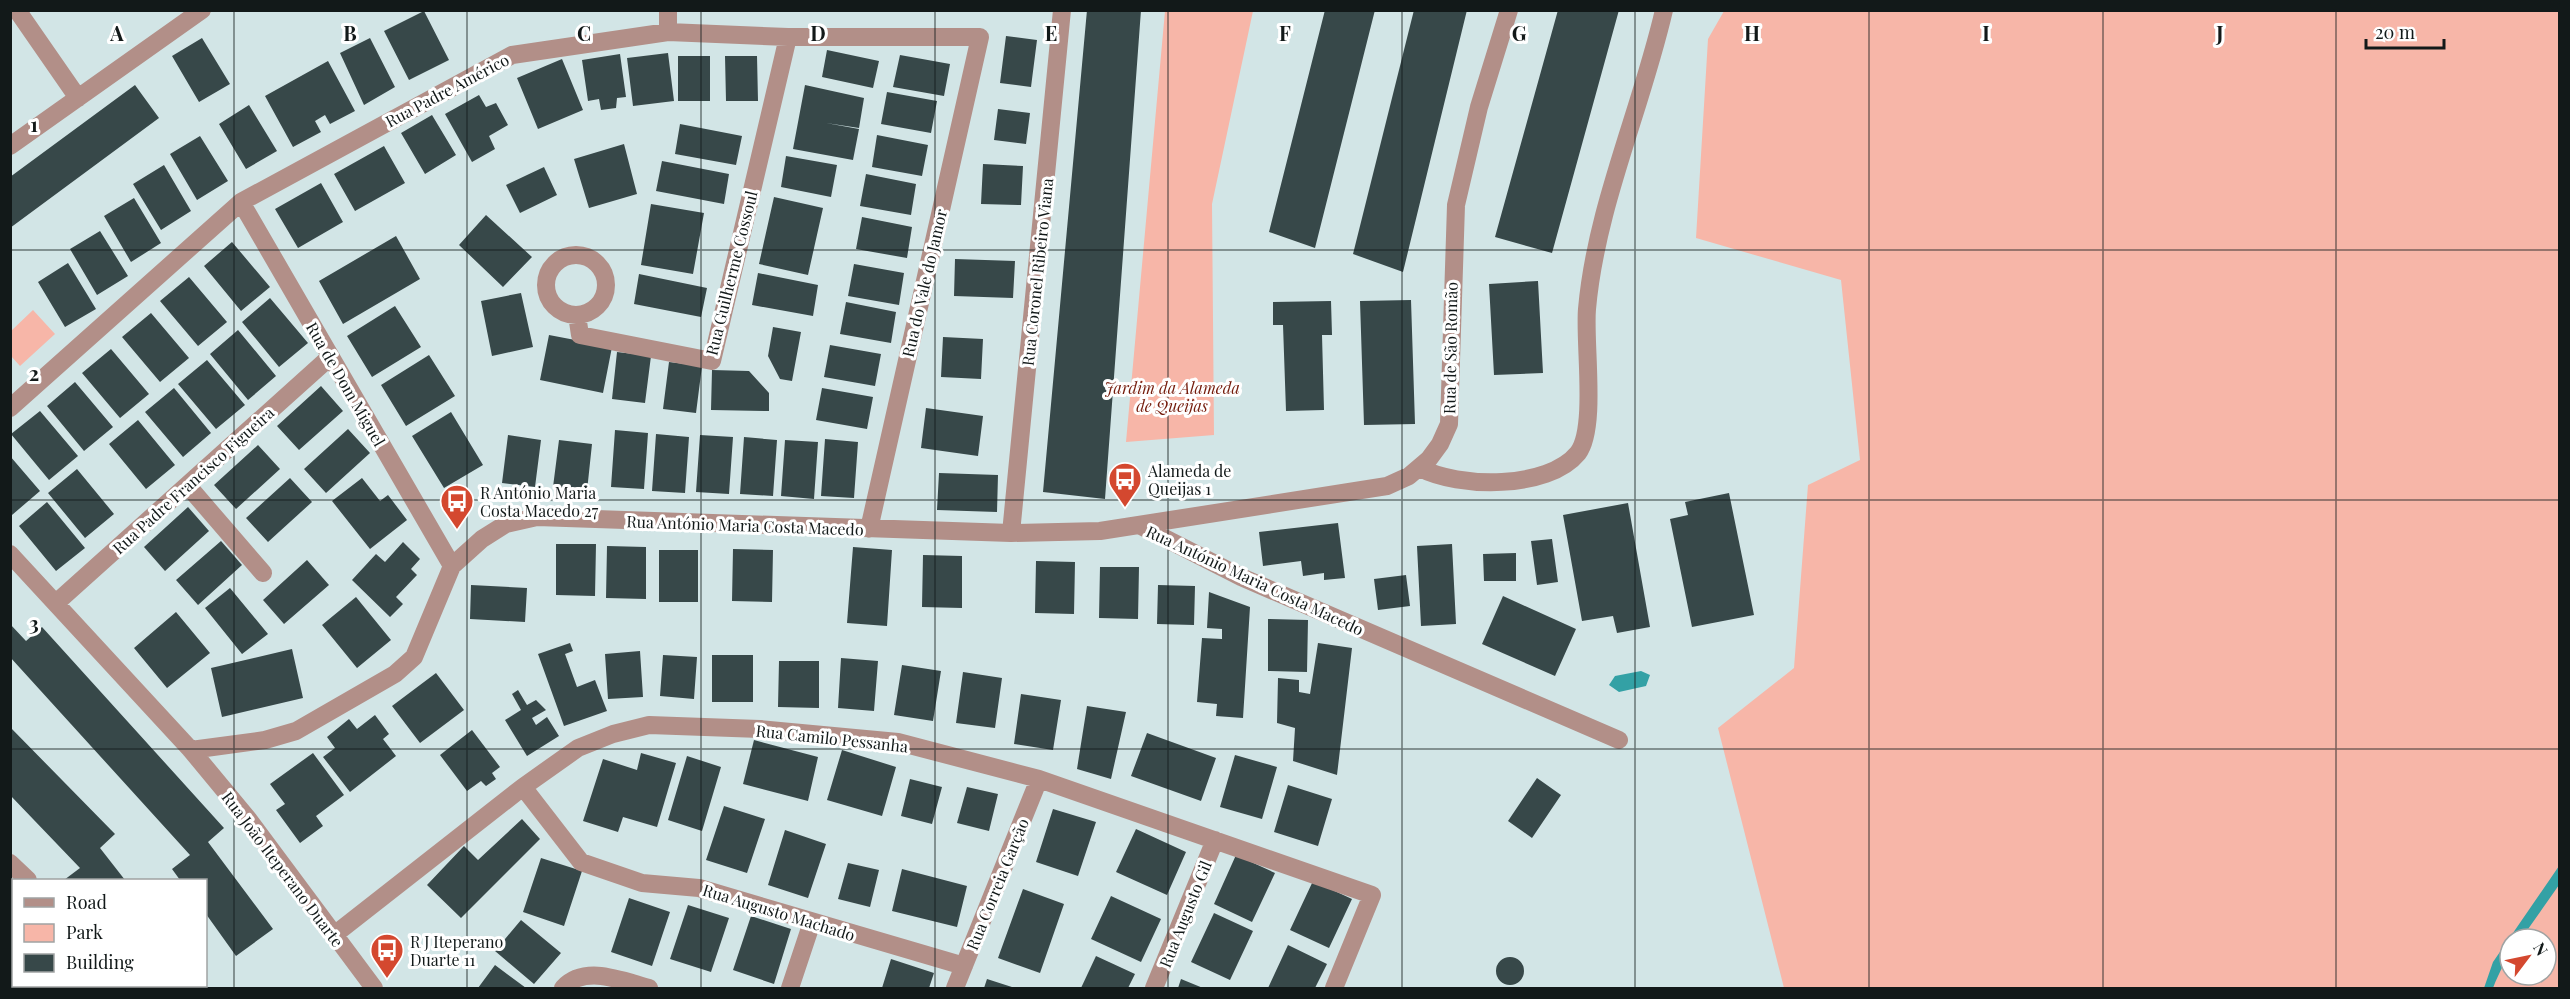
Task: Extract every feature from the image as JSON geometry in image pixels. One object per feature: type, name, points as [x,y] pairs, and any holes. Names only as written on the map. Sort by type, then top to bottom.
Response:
[{"type":"street","points":[[16,10],[78,98]]},
{"type":"street","points":[[10,146],[202,10]]},
{"type":"street","points":[[668,10],[668,32]]},
{"type":"street","name":"Rua Coronel Ribeiro Viana","points":[[1011,533],[1062,10]]},
{"type":"street","name":"Rua de São Romão","points":[[1141,526],[1386,486],[1398,482],[1420,468],[1440,444],[1449,424],[1456,205],[1479,107],[1509,10]]},
{"type":"street","points":[[1420,468],[1444,478],[1466,482],[1533,478],[1552,472],[1578,452],[1585,436],[1588,411],[1585,328],[1593,265],[1604,217],[1664,10]]},
{"type":"street","name":"Rua Padre Américo","points":[[10,408],[241,202],[512,55],[668,32],[789,37],[980,37]]},
{"type":"street","name":"Rua Guilherme Cossoul","points":[[577,315],[580,335],[712,361],[789,37]]},
{"type":"street","name":"Rua do Vale do Jamor","points":[[869,529],[980,37]]},
{"type":"street","name":"Rua de Dom Miguel","points":[[241,202],[452,566]]},
{"type":"street","name":"Rua Padre Francisco Figueira","points":[[56,603],[330,357]]},
{"type":"street","points":[[188,486],[263,573]]},
{"type":"street","name":"Rua António Maria Costa Macedo","points":[[191,750],[265,740],[296,731],[395,674],[414,657],[452,566],[482,539],[506,524],[537,517],[1011,533],[1100,531],[1141,526],[1241,577],[1619,740]]},
{"type":"street","points":[[10,554],[191,750]]},
{"type":"street","name":"Rua Camilo Pessanha","points":[[334,935],[523,787],[578,748],[613,734],[649,725],[760,729],[898,742],[1039,779],[1372,896],[1334,988]]},
{"type":"street","name":"Rua João Iteperano Duarte","points":[[191,750],[249,820],[374,988]]},
{"type":"street","name":"Rua Correia Garção","points":[[955,988],[1039,779]]},
{"type":"street","name":"Rua Augusto Machado","points":[[523,787],[581,862],[642,883],[699,888],[964,966]]},
{"type":"street","name":"Rua Augusto Gil","points":[[1154,988],[1215,840]]},
{"type":"street","points":[[10,862],[27,879]]},
{"type":"street","points":[[790,988],[812,922]]},
{"type":"street","points":[[563,988],[578,978],[596,975],[649,988]]},
{"type":"green space","name":"Jardim da Alameda de Queijas","points":[[1165,11],[1253,11],[1212,204],[1214,435],[1126,442]]},
{"type":"green space","points":[[1724,11],[2559,11],[2559,988],[1784,988],[1718,728],[1794,668],[1808,485],[1860,460],[1841,280],[1696,238],[1708,39]]},
{"type":"green space","points":[[33,310],[55,334],[20,366],[11,356],[11,331]]},
{"type":"water","points":[[1641,671],[1650,675],[1646,686],[1619,692],[1609,685],[1615,676]]},
{"type":"water","points":[[2559,866],[2559,885],[2529,927],[2517,927]]},
{"type":"water","points":[[2498,955],[2498,976],[2493,988],[2484,988]]},
{"type":"building","points":[[1087,10],[1141,10],[1105,499],[1043,492]]},
{"type":"building","points":[[1325,10],[1375,10],[1315,248],[1269,232]]},
{"type":"building","points":[[1414,10],[1467,10],[1403,272],[1353,254]]},
{"type":"building","points":[[1558,10],[1619,10],[1552,253],[1495,237]]},
{"type":"building","points":[[424,11],[449,60],[409,80],[384,31]]},
{"type":"building","points":[[1006,36],[1037,40],[1031,87],[1000,83]]},
{"type":"building","points":[[202,38],[230,84],[199,102],[172,56]]},
{"type":"building","points":[[370,38],[395,87],[364,105],[340,53]]},
{"type":"building","points":[[827,50],[879,61],[873,88],[822,77]]},
{"type":"building","points":[[668,53],[674,101],[633,106],[627,58]]},
{"type":"building","points":[[620,54],[626,97],[617,98],[616,108],[601,110],[599,99],[588,101],[582,60]]},
{"type":"building","points":[[900,55],[950,64],[944,96],[893,87]]},
{"type":"building","points":[[678,56],[710,56],[710,101],[678,101]]},
{"type":"building","points":[[725,56],[757,56],[758,101],[726,101]]},
{"type":"building","points":[[562,59],[583,110],[538,129],[517,78]]},
{"type":"building","points":[[328,61],[355,111],[330,124],[325,115],[315,121],[321,132],[293,147],[265,96]]},
{"type":"building","points":[[135,85],[159,118],[10,228],[10,177]]},
{"type":"building","points":[[805,85],[864,98],[859,128],[826,123],[859,129],[853,160],[793,149]]},
{"type":"building","points":[[887,92],[937,101],[931,133],[881,124]]},
{"type":"building","points":[[479,95],[486,107],[496,103],[508,125],[489,136],[495,149],[472,162],[445,114]]},
{"type":"building","points":[[249,105],[277,151],[246,169],[219,124]]},
{"type":"building","points":[[998,109],[1030,113],[1026,144],[994,140]]},
{"type":"building","points":[[432,115],[456,155],[425,174],[401,133]]},
{"type":"building","points":[[680,124],[742,136],[736,165],[675,154]]},
{"type":"building","points":[[877,135],[928,145],[922,176],[872,167]]},
{"type":"building","points":[[200,136],[228,181],[197,200],[170,154]]},
{"type":"building","points":[[624,144],[637,194],[589,208],[574,159]]},
{"type":"building","points":[[384,146],[405,183],[355,211],[334,174]]},
{"type":"building","points":[[786,156],[837,165],[831,197],[781,187]]},
{"type":"building","points":[[662,161],[729,174],[724,204],[656,191]]},
{"type":"building","points":[[983,164],[1023,166],[1021,205],[981,204]]},
{"type":"building","points":[[164,165],[191,211],[161,230],[133,184]]},
{"type":"building","points":[[544,167],[557,195],[520,213],[506,185]]},
{"type":"building","points":[[866,174],[916,184],[911,215],[860,206]]},
{"type":"building","points":[[321,183],[343,222],[298,248],[275,209]]},
{"type":"building","points":[[774,197],[823,208],[808,275],[759,264]]},
{"type":"building","points":[[134,198],[161,243],[131,262],[104,216]]},
{"type":"building","points":[[651,204],[704,213],[693,274],[641,265]]},
{"type":"building","points":[[486,215],[532,257],[503,287],[459,245]]},
{"type":"building","points":[[862,217],[912,227],[907,258],[856,249]]},
{"type":"building","points":[[100,231],[128,276],[97,295],[70,249]]},
{"type":"building","points":[[396,236],[420,279],[343,324],[319,281]]},
{"type":"building","points":[[232,242],[270,287],[241,311],[204,266]]},
{"type":"building","points":[[955,259],[1015,261],[1013,298],[954,296]]},
{"type":"building","points":[[68,263],[96,309],[65,327],[38,282]]},
{"type":"building","points":[[854,264],[904,273],[899,305],[848,296]]},
{"type":"building","points":[[758,273],[818,285],[813,316],[752,305]]},
{"type":"building","points":[[639,274],[707,288],[701,317],[634,304]]},
{"type":"building","points":[[189,277],[227,322],[198,346],[160,301]]},
{"type":"building","points":[[1538,281],[1543,373],[1494,375],[1489,284]]},
{"type":"building","points":[[521,293],[533,347],[492,356],[481,301]]},
{"type":"building","points":[[270,298],[308,343],[279,367],[242,322]]},
{"type":"building","points":[[1411,300],[1415,424],[1364,425],[1360,301]]},
{"type":"building","points":[[1331,301],[1332,335],[1322,335],[1324,410],[1286,411],[1283,325],[1273,325],[1273,302]]},
{"type":"building","points":[[846,302],[896,312],[891,343],[840,334]]},
{"type":"building","points":[[395,306],[421,347],[372,377],[347,336]]},
{"type":"building","points":[[151,313],[189,358],[160,382],[122,337]]},
{"type":"building","points":[[773,327],[801,332],[792,381],[780,379],[768,356]]},
{"type":"building","points":[[238,330],[276,376],[248,400],[210,354]]},
{"type":"building","points":[[549,335],[612,347],[603,393],[540,380]]},
{"type":"building","points":[[943,337],[983,339],[981,379],[941,377]]},
{"type":"building","points":[[830,345],[881,354],[875,386],[824,377]]},
{"type":"building","points":[[111,349],[149,394],[120,418],[82,373]]},
{"type":"building","points":[[617,352],[651,356],[645,403],[612,399]]},
{"type":"building","points":[[429,355],[455,396],[406,426],[381,385]]},
{"type":"building","points":[[207,360],[245,405],[216,429],[178,384]]},
{"type":"building","points":[[669,362],[702,366],[696,413],[663,409]]},
{"type":"building","points":[[712,370],[749,371],[769,393],[769,411],[711,410]]},
{"type":"building","points":[[75,382],[113,427],[84,451],[47,406]]},
{"type":"building","points":[[321,386],[343,411],[299,450],[277,426]]},
{"type":"building","points":[[174,388],[211,433],[183,457],[145,412]]},
{"type":"building","points":[[822,388],[873,397],[867,429],[816,420]]},
{"type":"building","points":[[926,408],[983,416],[978,456],[921,448]]},
{"type":"building","points":[[40,411],[78,456],[49,480],[11,434]]},
{"type":"building","points":[[451,412],[483,465],[444,488],[412,436]]},
{"type":"building","points":[[138,420],[175,465],[146,489],[109,444]]},
{"type":"building","points":[[348,429],[370,453],[326,493],[304,469]]},
{"type":"building","points":[[615,430],[648,433],[644,489],[611,487]]},
{"type":"building","points":[[656,434],[689,437],[685,493],[652,491]]},
{"type":"building","points":[[508,435],[541,440],[535,487],[502,483]]},
{"type":"building","points":[[700,435],[733,437],[729,494],[696,492]]},
{"type":"building","points":[[744,437],[777,440],[773,496],[740,494]]},
{"type":"building","points":[[825,439],[858,442],[854,498],[821,496]]},
{"type":"building","points":[[559,440],[592,444],[587,491],[553,487]]},
{"type":"building","points":[[785,440],[818,442],[814,499],[781,496]]},
{"type":"building","points":[[258,445],[280,469],[236,509],[214,485]]},
{"type":"building","points":[[10,456],[40,491],[12,515],[10,514]]},
{"type":"building","points":[[77,469],[114,514],[85,538],[48,493]]},
{"type":"building","points":[[939,473],[998,475],[997,512],[937,510]]},
{"type":"building","points":[[290,478],[312,502],[268,542],[246,518]]},
{"type":"building","points":[[362,478],[380,501],[388,495],[407,520],[370,549],[332,501]]},
{"type":"building","points":[[1729,493],[1754,615],[1692,627],[1670,519],[1688,515],[1685,502]]},
{"type":"building","points":[[47,502],[85,548],[56,571],[19,526]]},
{"type":"building","points":[[1628,503],[1650,627],[1617,633],[1613,616],[1582,621],[1563,515]]},
{"type":"building","points":[[188,507],[209,531],[165,571],[144,547]]},
{"type":"building","points":[[1338,523],[1345,578],[1324,580],[1324,573],[1303,576],[1301,561],[1263,566],[1259,532]]},
{"type":"building","points":[[1552,539],[1558,582],[1537,585],[1531,541]]},
{"type":"building","points":[[221,541],[242,565],[198,605],[176,580]]},
{"type":"building","points":[[403,542],[420,559],[411,569],[417,575],[396,597],[403,604],[390,617],[352,580],[376,554],[385,562]]},
{"type":"building","points":[[556,544],[596,544],[595,596],[556,595]]},
{"type":"building","points":[[1452,544],[1456,624],[1421,626],[1417,546]]},
{"type":"building","points":[[607,546],[646,547],[646,599],[606,598]]},
{"type":"building","points":[[853,547],[892,550],[887,626],[847,623]]},
{"type":"building","points":[[733,549],[773,550],[772,602],[732,601]]},
{"type":"building","points":[[659,550],[698,550],[698,602],[659,602]]},
{"type":"building","points":[[1516,553],[1516,581],[1484,581],[1483,554]]},
{"type":"building","points":[[923,555],[962,556],[962,608],[922,607]]},
{"type":"building","points":[[307,560],[329,585],[284,624],[263,600]]},
{"type":"building","points":[[1036,561],[1075,562],[1074,614],[1035,613]]},
{"type":"building","points":[[1100,567],[1139,567],[1138,619],[1099,618]]},
{"type":"building","points":[[1406,575],[1410,606],[1378,610],[1374,579]]},
{"type":"building","points":[[471,585],[527,588],[525,622],[470,619]]},
{"type":"building","points":[[1158,585],[1195,586],[1194,625],[1157,624]]},
{"type":"building","points":[[230,588],[268,634],[242,654],[205,608]]},
{"type":"building","points":[[1209,592],[1250,607],[1243,718],[1216,716],[1217,704],[1197,702],[1202,638],[1222,639],[1222,629],[1207,628]]},
{"type":"building","points":[[1503,596],[1576,629],[1555,676],[1482,644]]},
{"type":"building","points":[[356,597],[391,640],[357,668],[322,625]]},
{"type":"building","points":[[176,612],[210,653],[167,688],[134,648]]},
{"type":"building","points":[[1268,619],[1308,620],[1307,672],[1268,671]]},
{"type":"building","points":[[10,624],[26,641],[42,627],[224,828],[208,842],[273,929],[236,956],[207,915],[207,879],[179,879],[172,869],[190,855],[10,657]]},
{"type":"building","points":[[570,643],[573,651],[565,654],[577,687],[595,680],[607,711],[564,726],[538,654]]},
{"type":"building","points":[[1318,643],[1352,648],[1337,775],[1293,761],[1295,728],[1277,723],[1278,678],[1299,680],[1299,692],[1310,694]]},
{"type":"building","points":[[292,649],[303,698],[222,717],[211,668]]},
{"type":"building","points":[[640,651],[643,697],[608,699],[605,654]]},
{"type":"building","points":[[663,655],[697,657],[694,699],[660,696]]},
{"type":"building","points":[[712,655],[753,655],[753,702],[712,702]]},
{"type":"building","points":[[841,658],[878,661],[874,711],[838,708]]},
{"type":"building","points":[[779,661],[819,661],[819,708],[778,707]]},
{"type":"building","points":[[902,665],[941,671],[933,721],[894,715]]},
{"type":"building","points":[[963,672],[1002,678],[995,728],[956,723]]},
{"type":"building","points":[[436,673],[464,710],[420,743],[392,706]]},
{"type":"building","points":[[518,690],[527,705],[536,700],[546,710],[532,718],[536,725],[547,717],[559,736],[527,756],[505,720],[521,710],[512,694]]},
{"type":"building","points":[[1021,694],[1061,700],[1053,750],[1014,744]]},
{"type":"building","points":[[1087,706],[1126,712],[1111,779],[1077,769]]},
{"type":"building","points":[[375,715],[389,734],[383,739],[396,756],[350,792],[323,757],[335,748],[327,737],[349,719],[357,729]]},
{"type":"building","points":[[10,727],[115,834],[100,848],[124,879],[65,879],[80,868],[10,795]]},
{"type":"building","points":[[472,730],[500,767],[492,773],[496,779],[486,786],[481,781],[467,791],[440,755]]},
{"type":"building","points":[[1147,733],[1216,758],[1201,801],[1131,776]]},
{"type":"building","points":[[754,740],[818,757],[808,801],[743,784]]},
{"type":"building","points":[[842,750],[896,767],[882,816],[827,800]]},
{"type":"building","points":[[313,753],[344,795],[316,816],[323,826],[300,843],[276,810],[285,804],[270,784]]},
{"type":"building","points":[[641,753],[676,763],[657,827],[623,817],[618,832],[583,821],[603,759],[637,770]]},
{"type":"building","points":[[1235,755],[1277,767],[1262,819],[1220,807]]},
{"type":"building","points":[[687,756],[721,767],[702,831],[668,820]]},
{"type":"building","points":[[1537,778],[1561,795],[1532,838],[1508,821]]},
{"type":"building","points":[[910,779],[942,787],[932,824],[901,816]]},
{"type":"building","points":[[1288,785],[1332,799],[1318,846],[1274,832]]},
{"type":"building","points":[[967,787],[998,794],[989,831],[957,823]]},
{"type":"building","points":[[724,806],[765,819],[747,873],[706,860]]},
{"type":"building","points":[[1053,809],[1096,822],[1078,876],[1036,862]]},
{"type":"building","points":[[522,819],[540,839],[461,918],[427,885],[464,846],[478,860]]},
{"type":"building","points":[[1136,829],[1186,852],[1167,895],[1116,872]]},
{"type":"building","points":[[785,830],[826,844],[808,898],[768,885]]},
{"type":"building","points":[[1236,855],[1275,873],[1252,922],[1214,904]]},
{"type":"building","points":[[541,858],[582,871],[564,926],[523,912]]},
{"type":"building","points":[[848,863],[879,870],[870,907],[838,899]]},
{"type":"building","points":[[902,869],[967,886],[957,927],[892,911]]},
{"type":"building","points":[[1313,881],[1352,899],[1329,948],[1290,930]]},
{"type":"building","points":[[1023,889],[1064,904],[1040,973],[998,958]]},
{"type":"building","points":[[10,895],[12,896],[12,962],[10,961]]},
{"type":"building","points":[[1111,896],[1161,919],[1141,962],[1091,939]]},
{"type":"building","points":[[629,898],[670,912],[652,966],[611,952]]},
{"type":"building","points":[[688,905],[729,918],[711,972],[670,959]]},
{"type":"building","points":[[1214,913],[1253,931],[1230,980],[1191,962]]},
{"type":"building","points":[[751,916],[791,929],[774,984],[733,970]]},
{"type":"building","points":[[521,920],[561,953],[534,984],[495,951]]},
{"type":"building","points":[[1288,945],[1327,964],[1315,988],[1268,988]]},
{"type":"building","points":[[1096,956],[1135,974],[1128,988],[1081,988]]},
{"type":"building","points":[[1510,957],[1520,961],[1524,971],[1520,981],[1510,985],[1500,981],[1496,971],[1500,961]]},
{"type":"building","points":[[891,959],[934,973],[929,988],[882,988]]},
{"type":"building","points":[[495,965],[526,988],[478,988]]},
{"type":"building","points":[[987,979],[1015,988],[984,988]]},
{"type":"building","points":[[1181,979],[1203,988],[1178,988]]},
{"type":"building","points":[[26,987],[74,987],[74,988]]},
{"type":"building","points":[[145,987],[207,988],[146,988]]},
{"type":"place","name":"Alameda de Queijas 1","points":[[1125,508]]},
{"type":"place","name":"R António Maria Costa Macedo 27","points":[[457,530]]},
{"type":"place","name":"R J Iteperano Duarte 11","points":[[387,979]]}]
